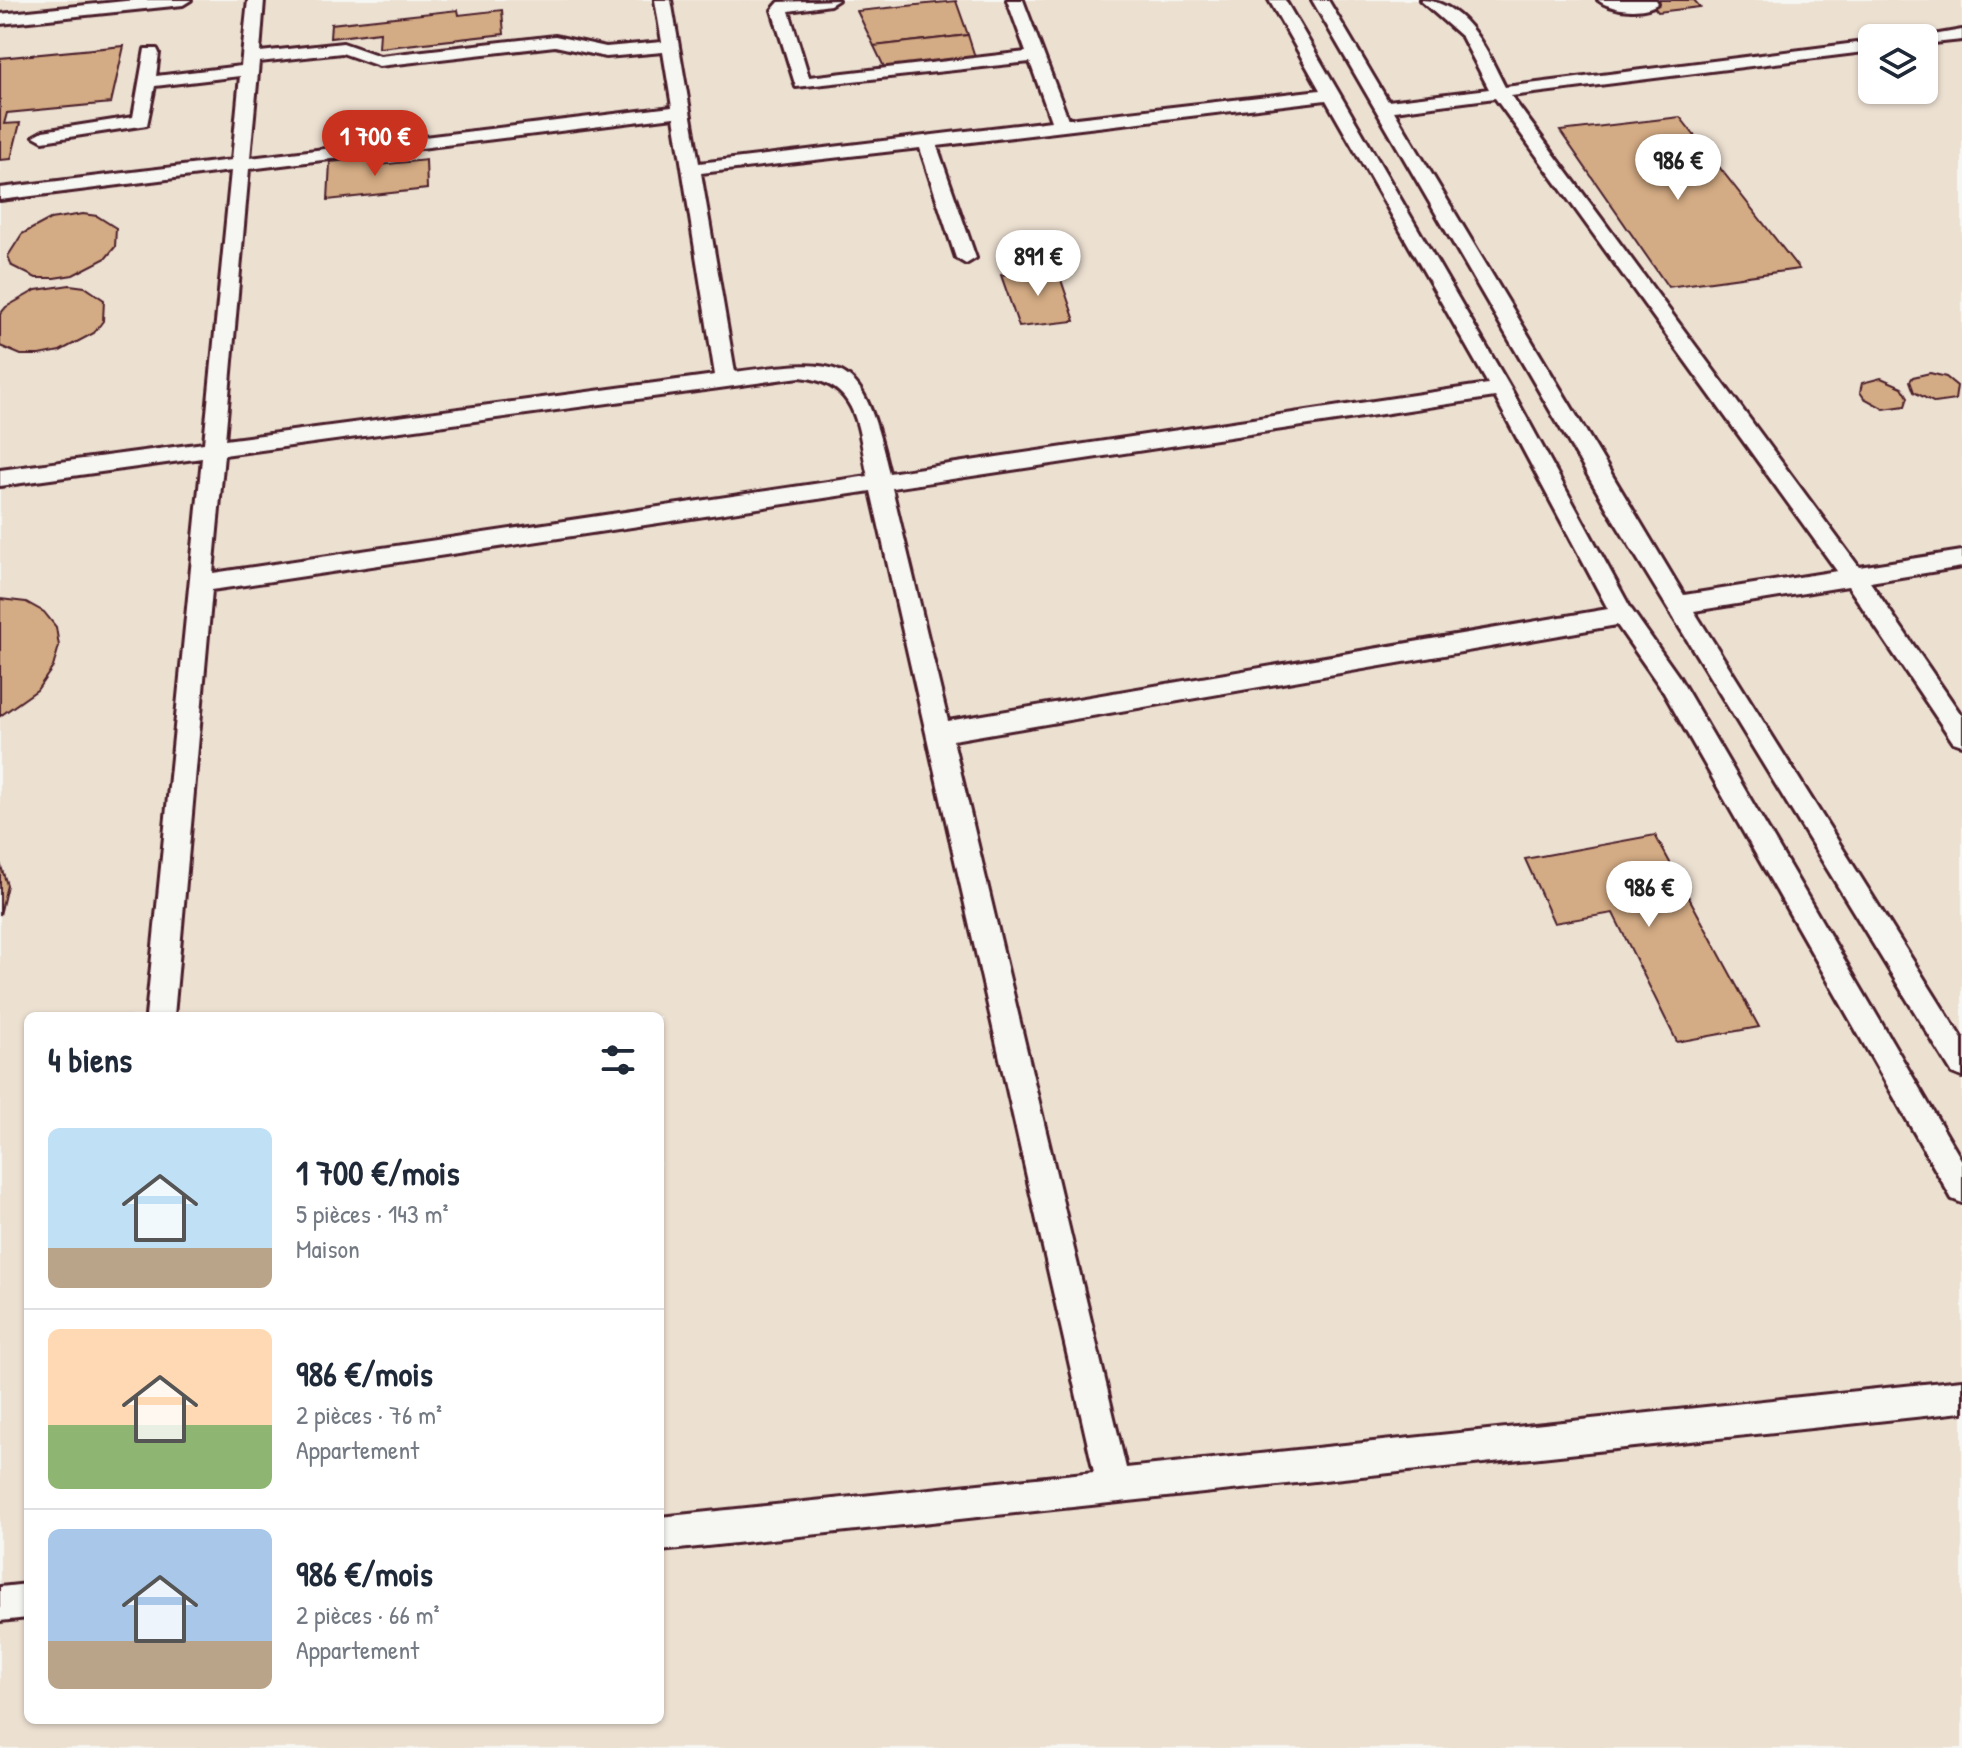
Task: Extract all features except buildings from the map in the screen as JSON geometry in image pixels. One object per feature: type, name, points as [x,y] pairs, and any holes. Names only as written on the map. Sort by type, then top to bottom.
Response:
[{"type":"lane","points":[[0,19],[183,0]]},
{"type":"lane","points":[[160,1012],[256,0]]},
{"type":"lane","points":[[663,0],[726,380]]},
{"type":"lane","points":[[830,0],[785,5],[780,10],[802,83],[1036,56]]},
{"type":"lane","points":[[1015,0],[1062,126]]},
{"type":"lane","points":[[1277,0],[1501,389],[1623,615],[1671,684],[1962,1189]]},
{"type":"lane","points":[[1320,0],[1678,605],[1962,1064]]},
{"type":"lane","points":[[1428,0],[1469,34],[1500,93],[1854,577],[1962,735]]},
{"type":"lane","points":[[1606,0],[1635,5],[1650,3]]},
{"type":"lane","points":[[1938,38],[1962,35]]},
{"type":"lane","points":[[147,82],[343,48],[379,61],[555,41],[606,52],[671,46]]},
{"type":"lane","points":[[1383,107],[1858,48]]},
{"type":"lane","points":[[43,136],[134,124],[143,117],[151,53]]},
{"type":"lane","points":[[691,169],[1331,94]]},
{"type":"lane","points":[[0,194],[682,111]]},
{"type":"lane","points":[[927,142],[966,258]]},
{"type":"lane","points":[[0,478],[726,380],[824,370],[843,378],[858,393],[880,481],[941,732],[1114,1486]]},
{"type":"lane","points":[[201,583],[1501,389]]},
{"type":"lane","points":[[1678,605],[1962,559]]},
{"type":"lane","points":[[941,732],[1623,615]]},
{"type":"lane","points":[[664,1534],[1962,1396]]},
{"type":"lane","points":[[0,1604],[24,1601]]},
{"type":"shaded area","points":[[0,0],[1962,0],[1962,1748],[0,1748]]}]
